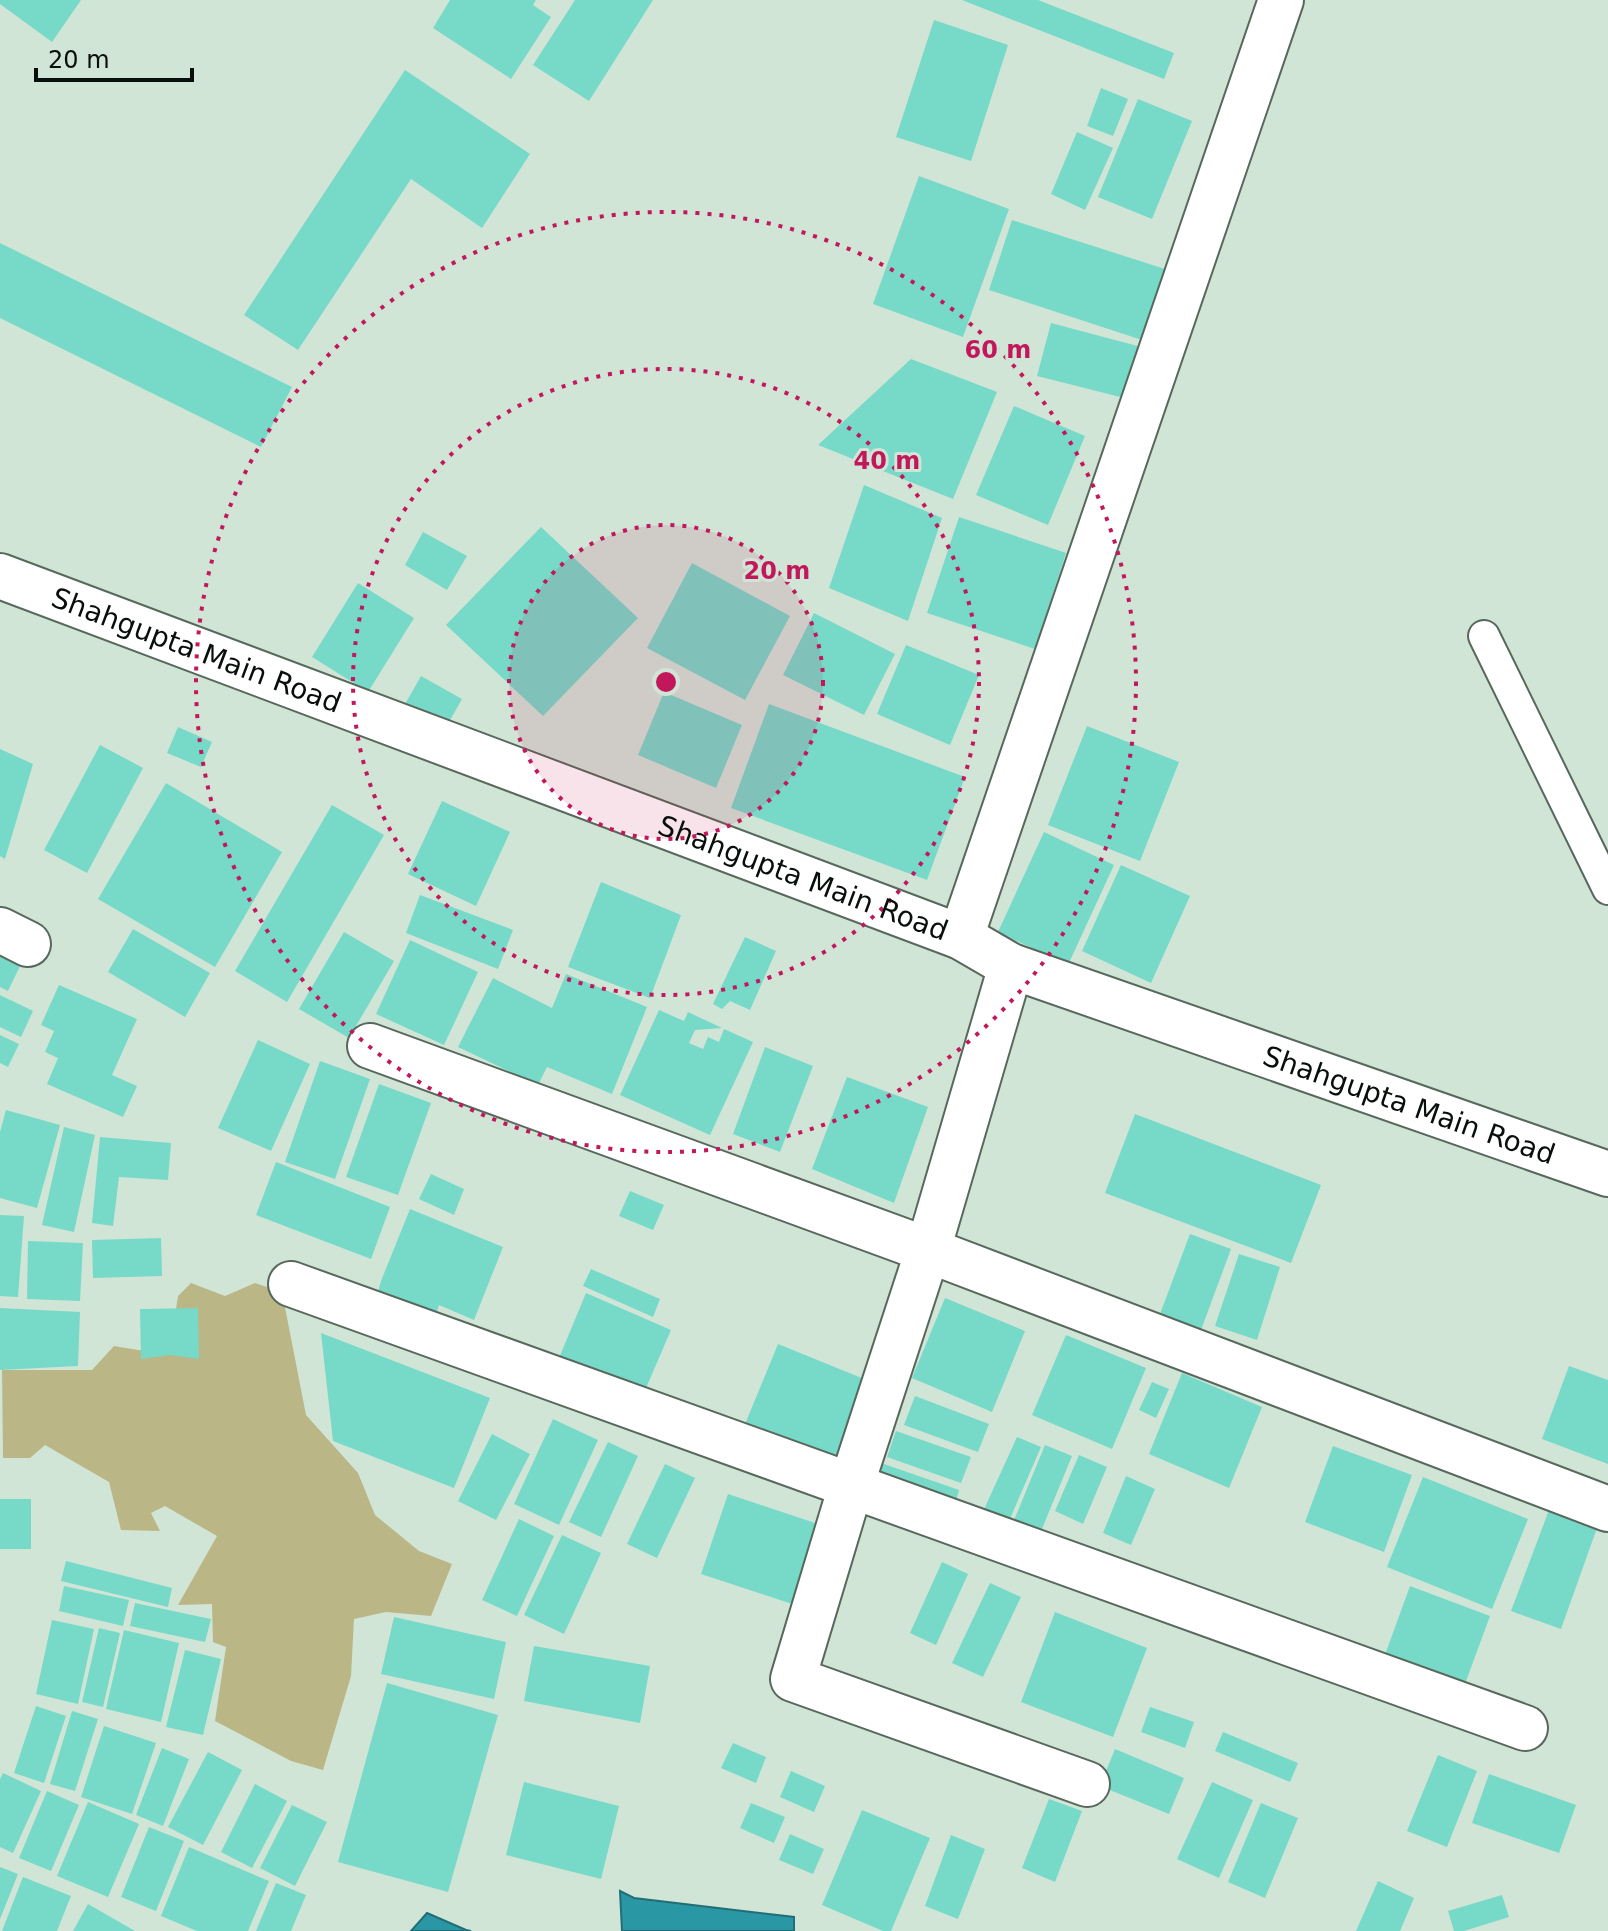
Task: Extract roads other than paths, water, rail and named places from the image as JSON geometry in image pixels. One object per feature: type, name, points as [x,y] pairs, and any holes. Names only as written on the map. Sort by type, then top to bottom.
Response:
[{"type":"street","points":[[961,937],[1281,0]]},
{"type":"street","name":"Shahgupta Main Road","points":[[0,576],[961,937],[1011,966],[1608,1174]]},
{"type":"street","points":[[1011,966],[928,1250],[851,1486],[793,1679],[1087,1784]]},
{"type":"street","points":[[370,1046],[928,1250],[1608,1509]]},
{"type":"street","points":[[291,1284],[1525,1728]]},
{"type":"lane","points":[[1484,636],[1608,889]]},
{"type":"water","points":[[620,1891],[634,1898],[794,1917],[794,1931],[622,1931]]},
{"type":"water","points":[[427,1913],[466,1930],[471,1931],[411,1931]]}]
